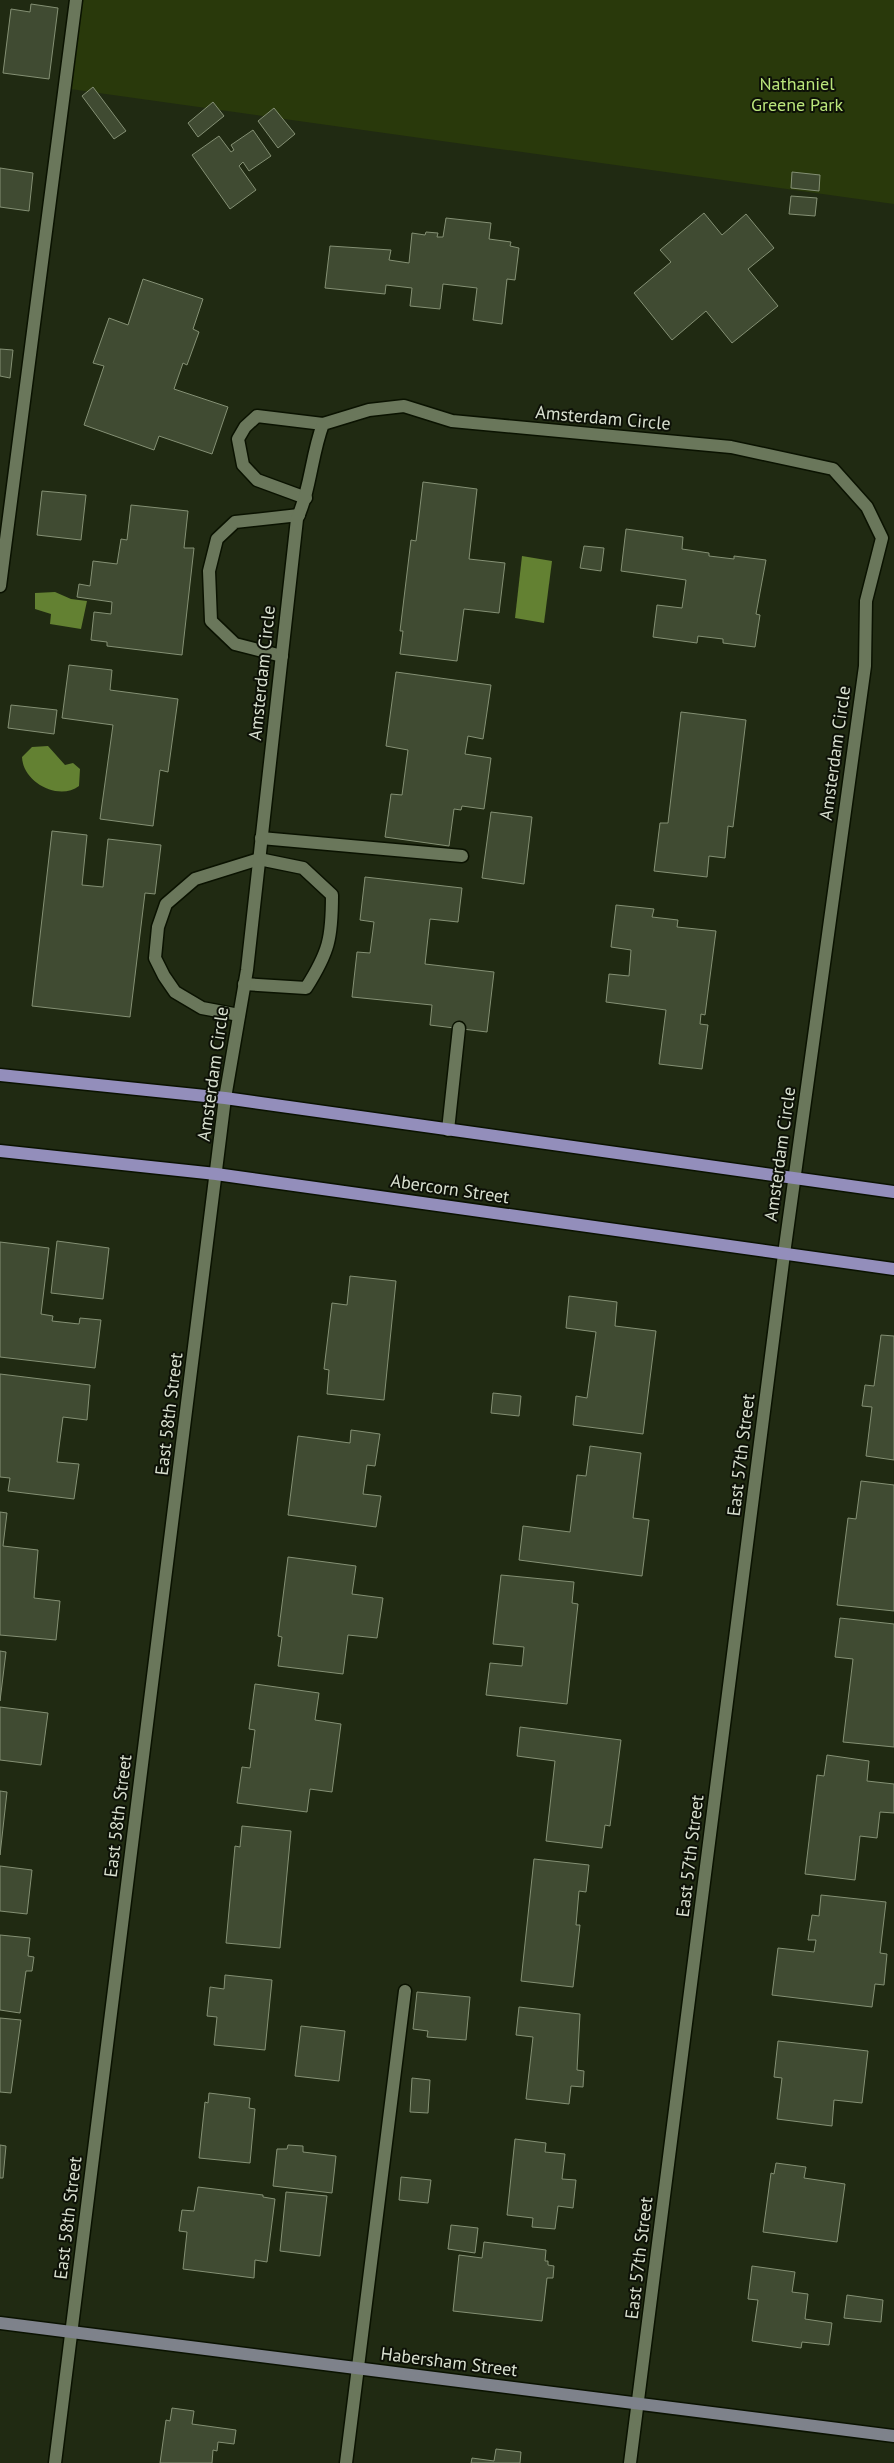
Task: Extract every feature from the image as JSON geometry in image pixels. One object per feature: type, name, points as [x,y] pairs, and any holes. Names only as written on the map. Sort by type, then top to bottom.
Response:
[{"type":"main road","points":[[0,1075],[225,1098],[894,1192]]},
{"type":"main road","name":"Abercorn Street","points":[[0,1152],[216,1174],[894,1269]]},
{"type":"street","points":[[0,586],[76,0]]},
{"type":"street","name":"Amsterdam Circle","points":[[216,1174],[225,1098],[244,984],[299,515],[306,498],[314,448],[323,424],[369,410],[404,406],[452,421],[731,447],[832,469],[867,507],[882,538],[866,601],[865,666],[784,1254]]},
{"type":"street","points":[[306,498],[257,480],[243,465],[238,439],[245,427],[258,416],[323,424]]},
{"type":"street","points":[[282,656],[235,644],[211,621],[209,571],[217,539],[235,522],[299,515]]},
{"type":"street","points":[[261,838],[462,856]]},
{"type":"street","points":[[239,1015],[202,1008],[176,992],[155,958],[158,927],[166,904],[195,879],[259,859],[303,868],[332,895],[332,932],[322,964],[306,988],[244,984]]},
{"type":"street","points":[[448,1130],[458,1028]]},
{"type":"street","name":"East 58th Street","points":[[55,2463],[216,1174]]},
{"type":"street","name":"East 57th Street","points":[[630,2463],[784,1254]]},
{"type":"street","points":[[346,2463],[405,1991]]},
{"type":"street","name":"Habersham Street","points":[[0,2323],[894,2436]]},
{"type":"green space","name":"Nathaniel Greene Park","points":[[76,0],[894,0],[894,204],[63,88]]},
{"type":"shaded area","points":[[522,556],[552,561],[544,623],[515,618]]},
{"type":"shaded area","points":[[55,592],[71,599],[87,601],[81,629],[50,624],[51,614],[35,609],[35,593]]},
{"type":"shaded area","points":[[48,746],[65,765],[73,763],[80,769],[79,786],[71,790],[52,790],[35,782],[29,775],[22,757],[32,747]]},
{"type":"building","points":[[31,4],[58,8],[49,79],[3,73],[11,9],[30,12]]},
{"type":"building","points":[[93,87],[126,131],[114,139],[82,96]]},
{"type":"building","points":[[213,102],[224,116],[198,137],[188,123]]},
{"type":"building","points":[[274,108],[295,134],[278,148],[258,121]]},
{"type":"building","points":[[253,130],[271,156],[249,171],[243,162],[239,166],[256,190],[230,209],[192,155],[219,136],[231,152],[234,150],[231,145]]},
{"type":"building","points":[[0,168],[33,173],[29,211],[0,207]]},
{"type":"building","points":[[792,172],[820,175],[819,191],[791,188]]},
{"type":"building","points":[[791,196],[817,198],[815,216],[789,214]]},
{"type":"building","points":[[704,213],[722,235],[746,214],[774,248],[748,269],[778,306],[732,343],[706,311],[672,340],[634,293],[671,262],[660,250]]},
{"type":"building","points":[[446,218],[491,223],[489,239],[511,242],[510,246],[519,248],[515,280],[507,279],[502,324],[473,320],[477,288],[443,284],[440,309],[410,306],[412,288],[386,285],[385,294],[325,288],[330,246],[391,250],[389,260],[409,263],[412,233],[425,235],[426,232],[438,233],[437,237],[443,237]]},
{"type":"building","points":[[143,279],[203,299],[193,329],[199,332],[187,365],[183,363],[174,389],[228,407],[212,454],[159,436],[154,450],[84,425],[104,366],[93,363],[109,318],[128,325]]},
{"type":"building","points":[[0,349],[13,350],[10,378],[0,376]]},
{"type":"building","points":[[423,482],[477,489],[469,559],[505,563],[499,613],[464,609],[457,661],[400,654],[403,631],[400,631],[411,540],[416,541]]},
{"type":"building","points":[[42,491],[86,495],[81,540],[37,535]]},
{"type":"building","points":[[131,505],[188,511],[184,548],[194,548],[182,655],[107,646],[107,642],[91,640],[94,612],[111,614],[112,602],[77,597],[79,584],[90,586],[93,561],[117,564],[121,539],[127,540]]},
{"type":"building","points":[[626,529],[683,537],[682,549],[709,553],[709,556],[734,559],[734,556],[766,560],[756,614],[760,615],[755,647],[723,643],[723,639],[698,636],[697,643],[653,637],[657,605],[682,608],[686,580],[621,571]]},
{"type":"building","points":[[584,546],[604,548],[601,571],[580,568]]},
{"type":"building","points":[[69,665],[112,670],[110,690],[178,699],[168,772],[160,770],[153,826],[100,819],[113,725],[62,718]]},
{"type":"building","points":[[396,672],[491,685],[483,739],[468,736],[465,754],[491,758],[484,809],[462,806],[461,810],[454,809],[449,846],[385,837],[391,794],[402,795],[408,750],[386,746]]},
{"type":"building","points":[[11,705],[57,710],[54,734],[8,728]]},
{"type":"building","points":[[681,712],[746,720],[733,827],[728,826],[725,858],[709,856],[707,877],[654,871],[660,823],[668,823]]},
{"type":"building","points":[[491,812],[532,817],[524,884],[482,878]]},
{"type":"building","points":[[52,831],[87,835],[82,885],[103,887],[108,839],[161,845],[155,894],[145,893],[130,1017],[32,1006]]},
{"type":"building","points":[[365,877],[462,888],[458,922],[430,919],[425,964],[494,972],[487,1032],[430,1025],[432,1005],[352,997],[357,952],[370,953],[374,922],[360,920]]},
{"type":"building","points":[[616,905],[654,909],[652,917],[678,920],[677,927],[716,931],[705,1015],[701,1014],[700,1024],[708,1025],[702,1069],[659,1064],[666,1010],[606,1002],[609,974],[629,976],[631,950],[611,947]]},
{"type":"building","points":[[57,1241],[109,1248],[103,1299],[51,1293]]},
{"type":"building","points":[[0,1242],[49,1248],[41,1314],[53,1316],[52,1321],[79,1324],[80,1318],[101,1320],[95,1368],[0,1357]]},
{"type":"building","points":[[350,1276],[396,1281],[384,1400],[327,1394],[329,1370],[324,1369],[332,1303],[347,1305]]},
{"type":"building","points":[[569,1296],[617,1302],[615,1326],[656,1331],[643,1434],[573,1425],[576,1396],[587,1398],[596,1332],[566,1328]]},
{"type":"building","points":[[881,1335],[894,1336],[894,1460],[866,1456],[872,1407],[862,1406],[865,1385],[874,1386]]},
{"type":"building","points":[[0,1374],[90,1385],[87,1420],[63,1417],[57,1462],[79,1464],[74,1499],[8,1491],[10,1478],[0,1477]]},
{"type":"building","points":[[493,1393],[521,1396],[519,1416],[491,1413]]},
{"type":"building","points":[[351,1430],[380,1434],[375,1466],[367,1465],[363,1494],[381,1496],[376,1527],[288,1515],[298,1436],[350,1443]]},
{"type":"building","points":[[590,1446],[641,1453],[633,1518],[649,1520],[642,1576],[519,1560],[523,1526],[570,1532],[577,1475],[586,1476]]},
{"type":"building","points":[[861,1481],[894,1485],[894,1611],[837,1605],[848,1518],[856,1519]]},
{"type":"building","points":[[0,1512],[7,1513],[3,1546],[38,1550],[34,1598],[60,1601],[56,1640],[0,1635]]},
{"type":"building","points":[[288,1557],[356,1566],[352,1594],[383,1598],[377,1638],[348,1635],[343,1674],[278,1666],[282,1637],[278,1636]]},
{"type":"building","points":[[501,1575],[574,1582],[572,1603],[578,1604],[567,1704],[486,1695],[490,1663],[522,1666],[524,1647],[493,1644]]},
{"type":"building","points":[[840,1618],[894,1624],[894,1747],[843,1742],[853,1659],[835,1657]]},
{"type":"building","points":[[0,1651],[6,1652],[0,1701]]},
{"type":"building","points":[[255,1684],[319,1693],[315,1720],[341,1724],[332,1792],[310,1789],[307,1812],[237,1803],[242,1767],[250,1768],[255,1730],[249,1729]]},
{"type":"building","points":[[0,1707],[48,1713],[41,1765],[0,1760]]},
{"type":"building","points":[[520,1727],[621,1740],[610,1826],[605,1825],[602,1848],[546,1841],[555,1761],[517,1756]]},
{"type":"building","points":[[827,1755],[869,1761],[867,1781],[894,1784],[894,1813],[880,1812],[877,1838],[860,1836],[855,1880],[805,1874],[817,1775],[824,1776]]},
{"type":"building","points":[[0,1791],[7,1792],[0,1855]]},
{"type":"building","points":[[242,1826],[291,1831],[280,1948],[226,1943],[235,1846],[240,1847]]},
{"type":"building","points":[[534,1859],[589,1865],[586,1892],[579,1891],[576,1925],[580,1925],[573,1987],[521,1981]]},
{"type":"building","points":[[0,1866],[32,1870],[27,1914],[0,1911]]},
{"type":"building","points":[[821,1895],[886,1902],[880,1953],[887,1954],[884,1985],[875,1984],[872,2007],[772,1995],[778,1948],[814,1952],[816,1940],[808,1940],[812,1915],[819,1916]]},
{"type":"building","points":[[0,1935],[30,1938],[28,1956],[34,1957],[32,1971],[26,1971],[20,2013],[0,2010]]},
{"type":"building","points":[[225,1975],[272,1980],[265,2050],[214,2045],[217,2017],[207,2016],[210,1987],[224,1989]]},
{"type":"building","points":[[417,1992],[470,1997],[466,2040],[427,2037],[428,2031],[413,2029]]},
{"type":"building","points":[[519,2007],[580,2014],[577,2070],[584,2071],[583,2087],[571,2086],[569,2104],[526,2099],[533,2037],[516,2035]]},
{"type":"building","points":[[0,2018],[21,2020],[11,2093],[0,2092]]},
{"type":"building","points":[[301,2026],[345,2031],[339,2081],[295,2076]]},
{"type":"building","points":[[778,2041],[868,2051],[862,2103],[834,2100],[832,2126],[777,2119],[782,2078],[774,2077]]},
{"type":"building","points":[[412,2078],[430,2080],[428,2113],[410,2112]]},
{"type":"building","points":[[209,2093],[250,2098],[249,2108],[255,2109],[250,2163],[199,2158],[205,2102],[208,2103]]},
{"type":"building","points":[[515,2139],[546,2143],[545,2152],[565,2154],[562,2179],[576,2180],[573,2208],[558,2206],[555,2229],[532,2227],[533,2218],[507,2215]]},
{"type":"building","points":[[0,2145],[6,2146],[3,2178],[0,2178]]},
{"type":"building","points":[[288,2145],[303,2146],[303,2152],[336,2156],[332,2193],[273,2186],[277,2149],[287,2149]]},
{"type":"building","points":[[776,2163],[806,2167],[804,2178],[845,2184],[837,2242],[763,2232],[771,2173],[774,2174]]},
{"type":"building","points":[[401,2177],[431,2180],[428,2203],[399,2200]]},
{"type":"building","points":[[198,2187],[263,2195],[263,2197],[275,2199],[267,2262],[255,2260],[254,2278],[183,2269],[187,2232],[179,2231],[182,2210],[194,2211]]},
{"type":"building","points":[[286,2192],[327,2196],[320,2256],[280,2251]]},
{"type":"building","points":[[451,2225],[478,2228],[475,2253],[448,2249]]},
{"type":"building","points":[[484,2242],[546,2250],[545,2261],[548,2261],[548,2265],[554,2266],[553,2278],[547,2278],[542,2321],[453,2311],[459,2255],[482,2258]]},
{"type":"building","points":[[752,2266],[795,2272],[792,2292],[808,2294],[805,2319],[832,2323],[829,2345],[802,2342],[801,2348],[752,2341],[758,2300],[748,2299]]},
{"type":"building","points":[[847,2295],[883,2300],[881,2322],[844,2318]]},
{"type":"building","points":[[172,2408],[194,2411],[192,2424],[236,2430],[234,2444],[218,2442],[217,2451],[213,2450],[212,2463],[160,2463],[166,2420],[170,2421]]},
{"type":"building","points":[[496,2449],[521,2452],[520,2463],[471,2463],[472,2458],[494,2461]]}]
